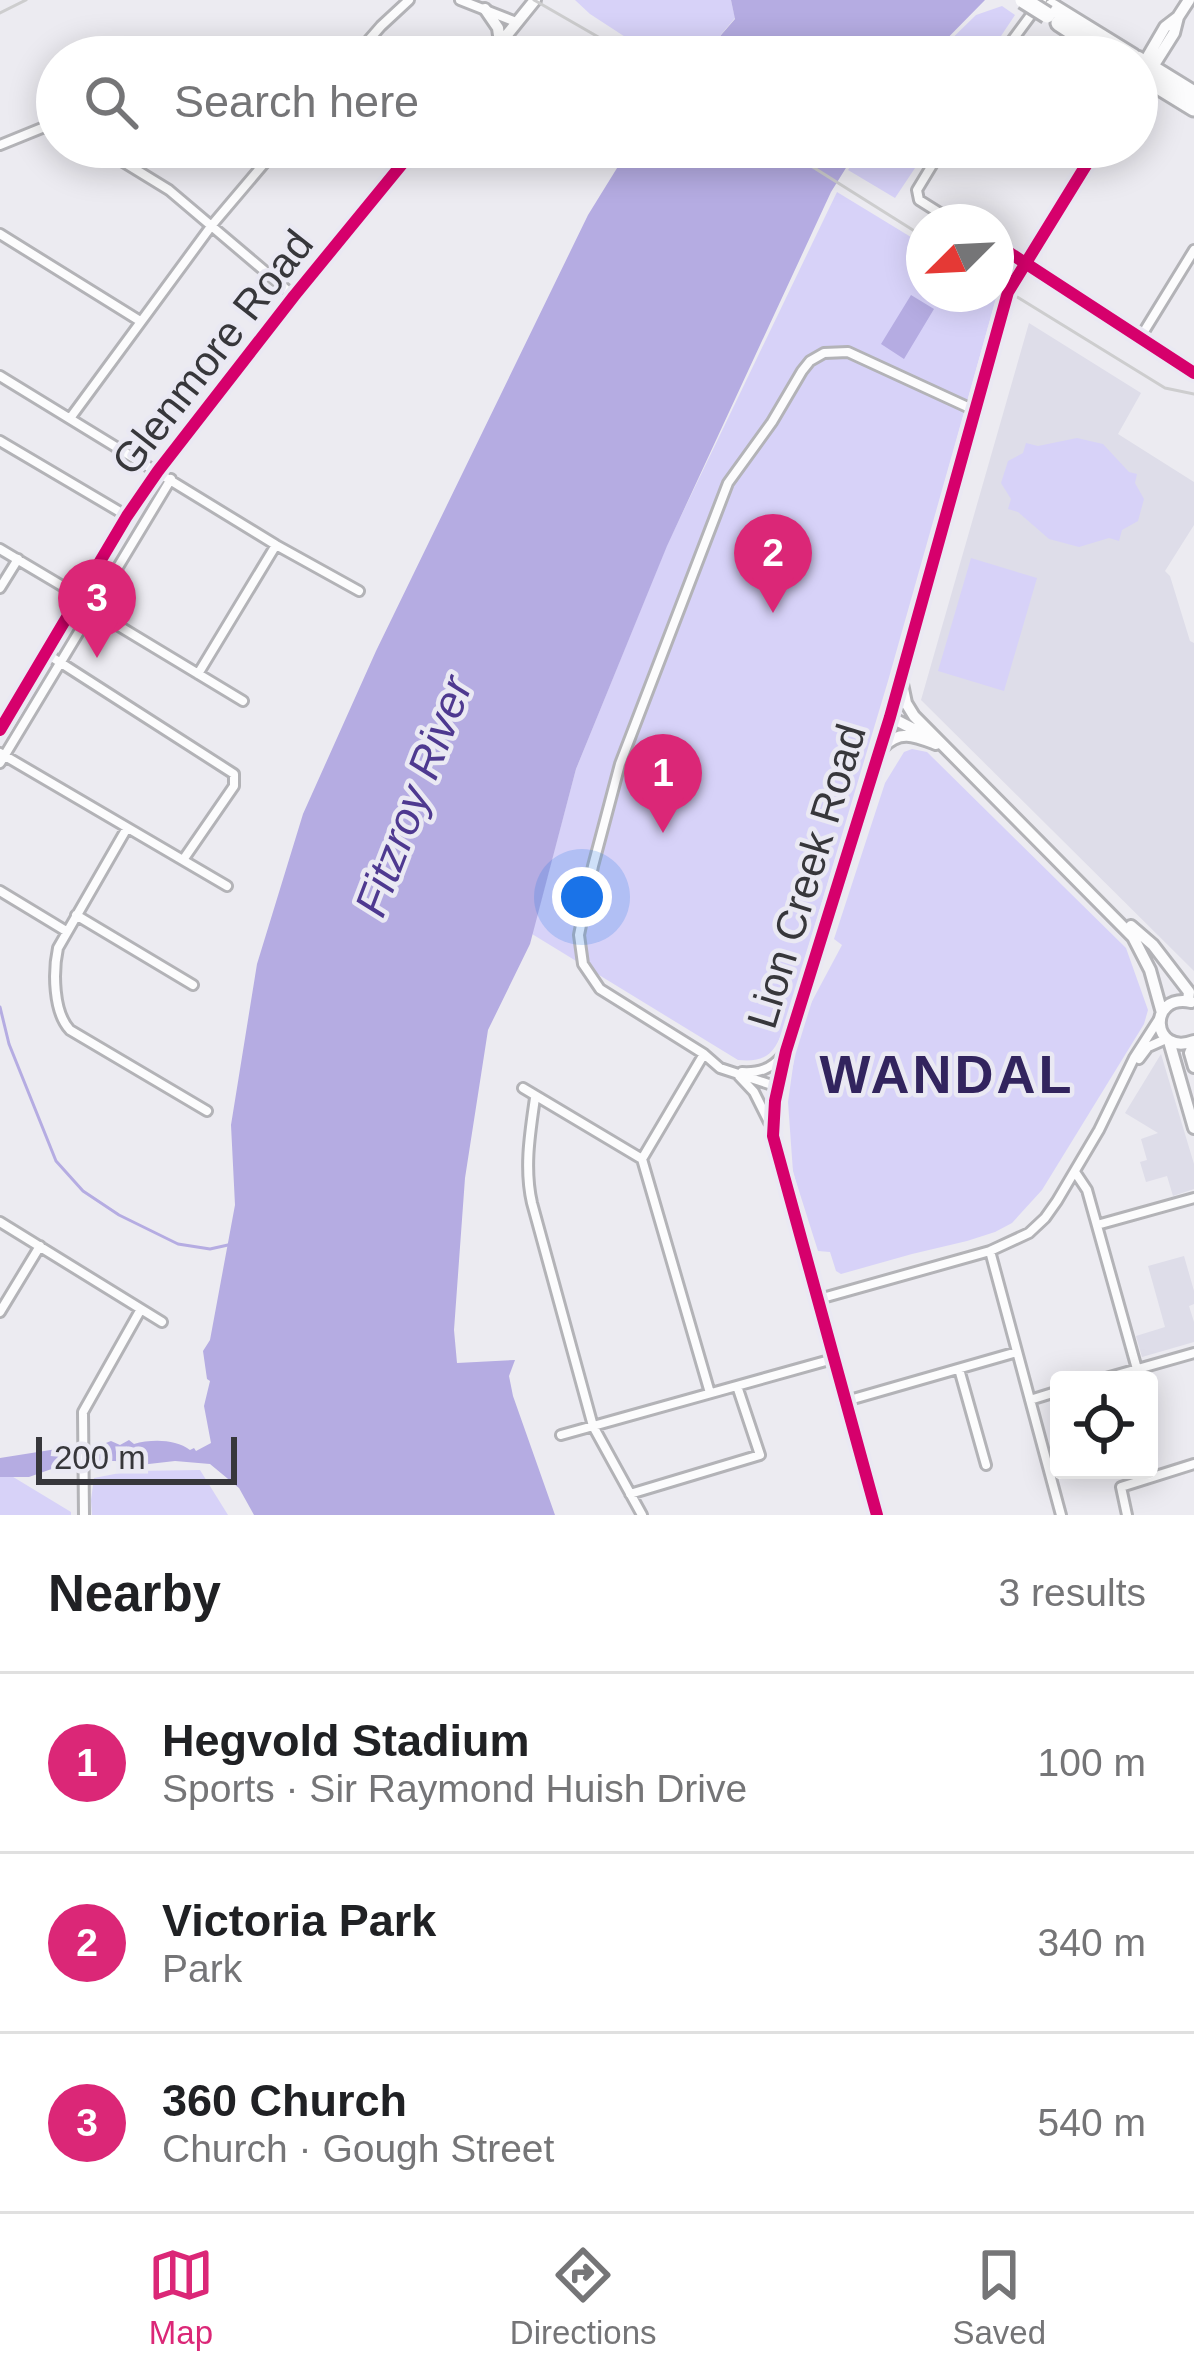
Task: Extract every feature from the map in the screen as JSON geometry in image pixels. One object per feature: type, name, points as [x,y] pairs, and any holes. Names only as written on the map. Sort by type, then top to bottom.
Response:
[{"type":"highway","points":[[1023,0],[1045,6],[1089,36]]},
{"type":"highway","points":[[1045,6],[1079,36]]},
{"type":"highway","points":[[1158,78],[1194,94]]},
{"type":"highway","points":[[1158,83],[1194,108]]},
{"type":"street","points":[[372,36],[409,0]]},
{"type":"street","points":[[460,0],[516,22]]},
{"type":"street","points":[[505,36],[535,0]]},
{"type":"street","points":[[1158,40],[1189,0]]},
{"type":"street","points":[[1019,36],[1045,6]]},
{"type":"street","points":[[485,9],[499,36]]},
{"type":"street","points":[[0,145],[36,130]]},
{"type":"street","points":[[133,168],[169,190],[294,296]]},
{"type":"street","points":[[70,417],[212,225],[260,168]]},
{"type":"street","name":"Glenmore Road","points":[[0,730],[158,470],[399,168]]},
{"type":"street","points":[[925,204],[917,190],[930,168]]},
{"type":"street","name":"Lion Creek Road","points":[[877,1515],[772,1123],[786,1052],[890,717],[1006,296],[1084,168]]},
{"type":"street","points":[[0,234],[140,321]]},
{"type":"street","points":[[1140,338],[1194,250]]},
{"type":"street","points":[[1014,259],[1194,373]]},
{"type":"street","points":[[786,1052],[754,1073],[720,1069],[704,1054],[600,989],[588,974],[579,935],[620,764],[728,483],[802,370],[828,352],[848,352],[975,408]]},
{"type":"street","points":[[0,376],[359,591]]},
{"type":"street","points":[[0,441],[127,516]]},
{"type":"street","points":[[171,479],[2,757],[226,886]]},
{"type":"street","points":[[198,674],[276,545]]},
{"type":"street","points":[[0,549],[243,701]]},
{"type":"street","points":[[0,588],[18,560]]},
{"type":"street","points":[[47,654],[234,774],[234,786],[183,860]]},
{"type":"street","points":[[901,676],[910,712],[1075,875],[1194,982]]},
{"type":"street","points":[[890,717],[945,748]]},
{"type":"street","points":[[878,753],[890,739],[906,734],[945,748]]},
{"type":"street","points":[[127,828],[66,931],[56,959],[59,1012],[63,1022],[83,1038],[207,1111]]},
{"type":"street","points":[[1075,875],[1143,952],[1155,984],[1161,1029],[1194,1129]]},
{"type":"street","points":[[0,891],[66,931]]},
{"type":"street","points":[[76,915],[193,985]]},
{"type":"street","points":[[819,1298],[991,1251],[1037,1226],[1074,1172],[1148,1034],[1175,1001],[1192,1001],[1153,946]]},
{"type":"street","points":[[1130,1069],[1148,1047],[1168,1040],[1179,1045],[1194,1043],[1190,1053],[1194,1069],[1178,1072]]},
{"type":"street","points":[[642,1159],[704,1054]]},
{"type":"street","points":[[735,1072],[778,1088]]},
{"type":"street","points":[[735,1072],[754,1092],[772,1123]]},
{"type":"street","points":[[523,1088],[642,1159],[710,1393]]},
{"type":"street","points":[[535,1097],[528,1184],[593,1426],[642,1515]]},
{"type":"street","points":[[1074,1172],[1087,1190],[1137,1369]]},
{"type":"street","points":[[1097,1225],[1194,1198]]},
{"type":"street","points":[[0,1222],[162,1322]]},
{"type":"street","points":[[0,1312],[40,1246]]},
{"type":"street","points":[[991,1251],[1061,1515]]},
{"type":"street","points":[[84,1515],[81,1419],[141,1310]]},
{"type":"street","points":[[846,1401],[1017,1352]]},
{"type":"street","points":[[1130,1371],[1194,1353]]},
{"type":"street","points":[[561,1435],[833,1359]]},
{"type":"street","points":[[959,1369],[986,1465]]},
{"type":"street","points":[[630,1494],[760,1455],[737,1385]]},
{"type":"street","points":[[1030,1400],[1050,1394]]},
{"type":"street","points":[[1127,1515],[1121,1486],[1194,1464]]},
{"type":"shaded area","points":[[575,0],[731,0],[735,18],[720,36],[624,36]]},
{"type":"shaded area","points":[[1002,6],[1015,15],[1001,36],[954,36],[976,15]]},
{"type":"shaded area","points":[[849,168],[915,168],[895,198]]},
{"type":"shaded area","points":[[837,192],[906,234],[906,312],[992,312],[785,1025],[769,1054],[757,1060],[738,1060],[532,934],[576,769],[667,545]]},
{"type":"shaded area","points":[[1029,323],[1141,393],[1118,434],[1194,482],[1194,525],[1165,571],[1194,643],[1194,971],[921,700]]},
{"type":"shaded area","points":[[1077,438],[1103,444],[1129,472],[1137,474],[1135,483],[1144,499],[1138,521],[1122,530],[1119,541],[1109,538],[1079,547],[1049,539],[1008,509],[1011,499],[1001,483],[1008,461],[1023,453],[1026,443],[1038,446]]},
{"type":"shaded area","points":[[971,558],[1037,578],[1004,691],[938,671]]},
{"type":"shaded area","points":[[904,752],[927,752],[1126,948],[1148,1010],[1144,1024],[1042,1190],[1012,1223],[967,1241],[841,1274],[830,1252],[818,1251],[793,1172],[788,1102],[795,1052],[810,1005],[842,945],[834,939],[885,783]]},
{"type":"shaded area","points":[[1161,1054],[1194,1164],[1194,1189],[1173,1196],[1167,1176],[1146,1182],[1140,1162],[1147,1160],[1141,1139],[1158,1133],[1125,1113]]},
{"type":"shaded area","points":[[1184,1256],[1194,1291],[1194,1304],[1189,1306],[1194,1342],[1142,1357],[1136,1336],[1165,1327],[1148,1266]]},
{"type":"shaded area","points":[[0,1469],[71,1512],[71,1515],[0,1515]]},
{"type":"shaded area","points":[[200,1470],[228,1515],[92,1515],[94,1478],[130,1471]]},
{"type":"water","points":[[731,0],[985,0],[950,36],[720,36],[735,19]]},
{"type":"water","name":"Fitzroy River","points":[[617,168],[846,168],[667,546],[576,769],[530,944],[488,1030],[465,1178],[454,1330],[457,1363],[515,1360],[509,1376],[513,1396],[555,1515],[254,1515],[239,1488],[210,1464],[175,1461],[140,1465],[74,1461],[29,1477],[0,1477],[0,1458],[93,1448],[111,1441],[120,1445],[129,1440],[134,1444],[163,1441],[196,1451],[211,1443],[204,1406],[210,1381],[203,1351],[210,1340],[235,1205],[231,1125],[257,964],[303,814],[376,651],[588,215]]},
{"type":"water","points":[[906,303],[906,312],[932,312],[904,359],[881,344]]},
{"type":"waterway","points":[[0,1007],[9,1044],[56,1161],[83,1191],[178,1244],[210,1249],[228,1245]]},
{"type":"railway","points":[[0,13],[26,0]]},
{"type":"railway","points":[[534,0],[597,36]]},
{"type":"railway","points":[[814,168],[906,226]]},
{"type":"railway","points":[[1014,295],[1165,388],[1194,394]]},
{"type":"cycle path","points":[[0,730],[158,471],[399,168]]},
{"type":"cycle path","points":[[877,1515],[773,1136],[775,1101],[786,1051],[890,717],[1008,292],[1084,168]]},
{"type":"cycle path","points":[[1014,256],[1194,373]]},
{"type":"place","name":"Victoria Park","points":[[773,613]]},
{"type":"place","name":"360 Church","points":[[97,658]]},
{"type":"place","name":"Hegvold Stadium","points":[[663,833]]},
{"type":"district","name":"WANDAL","points":[[947,1074]]}]
